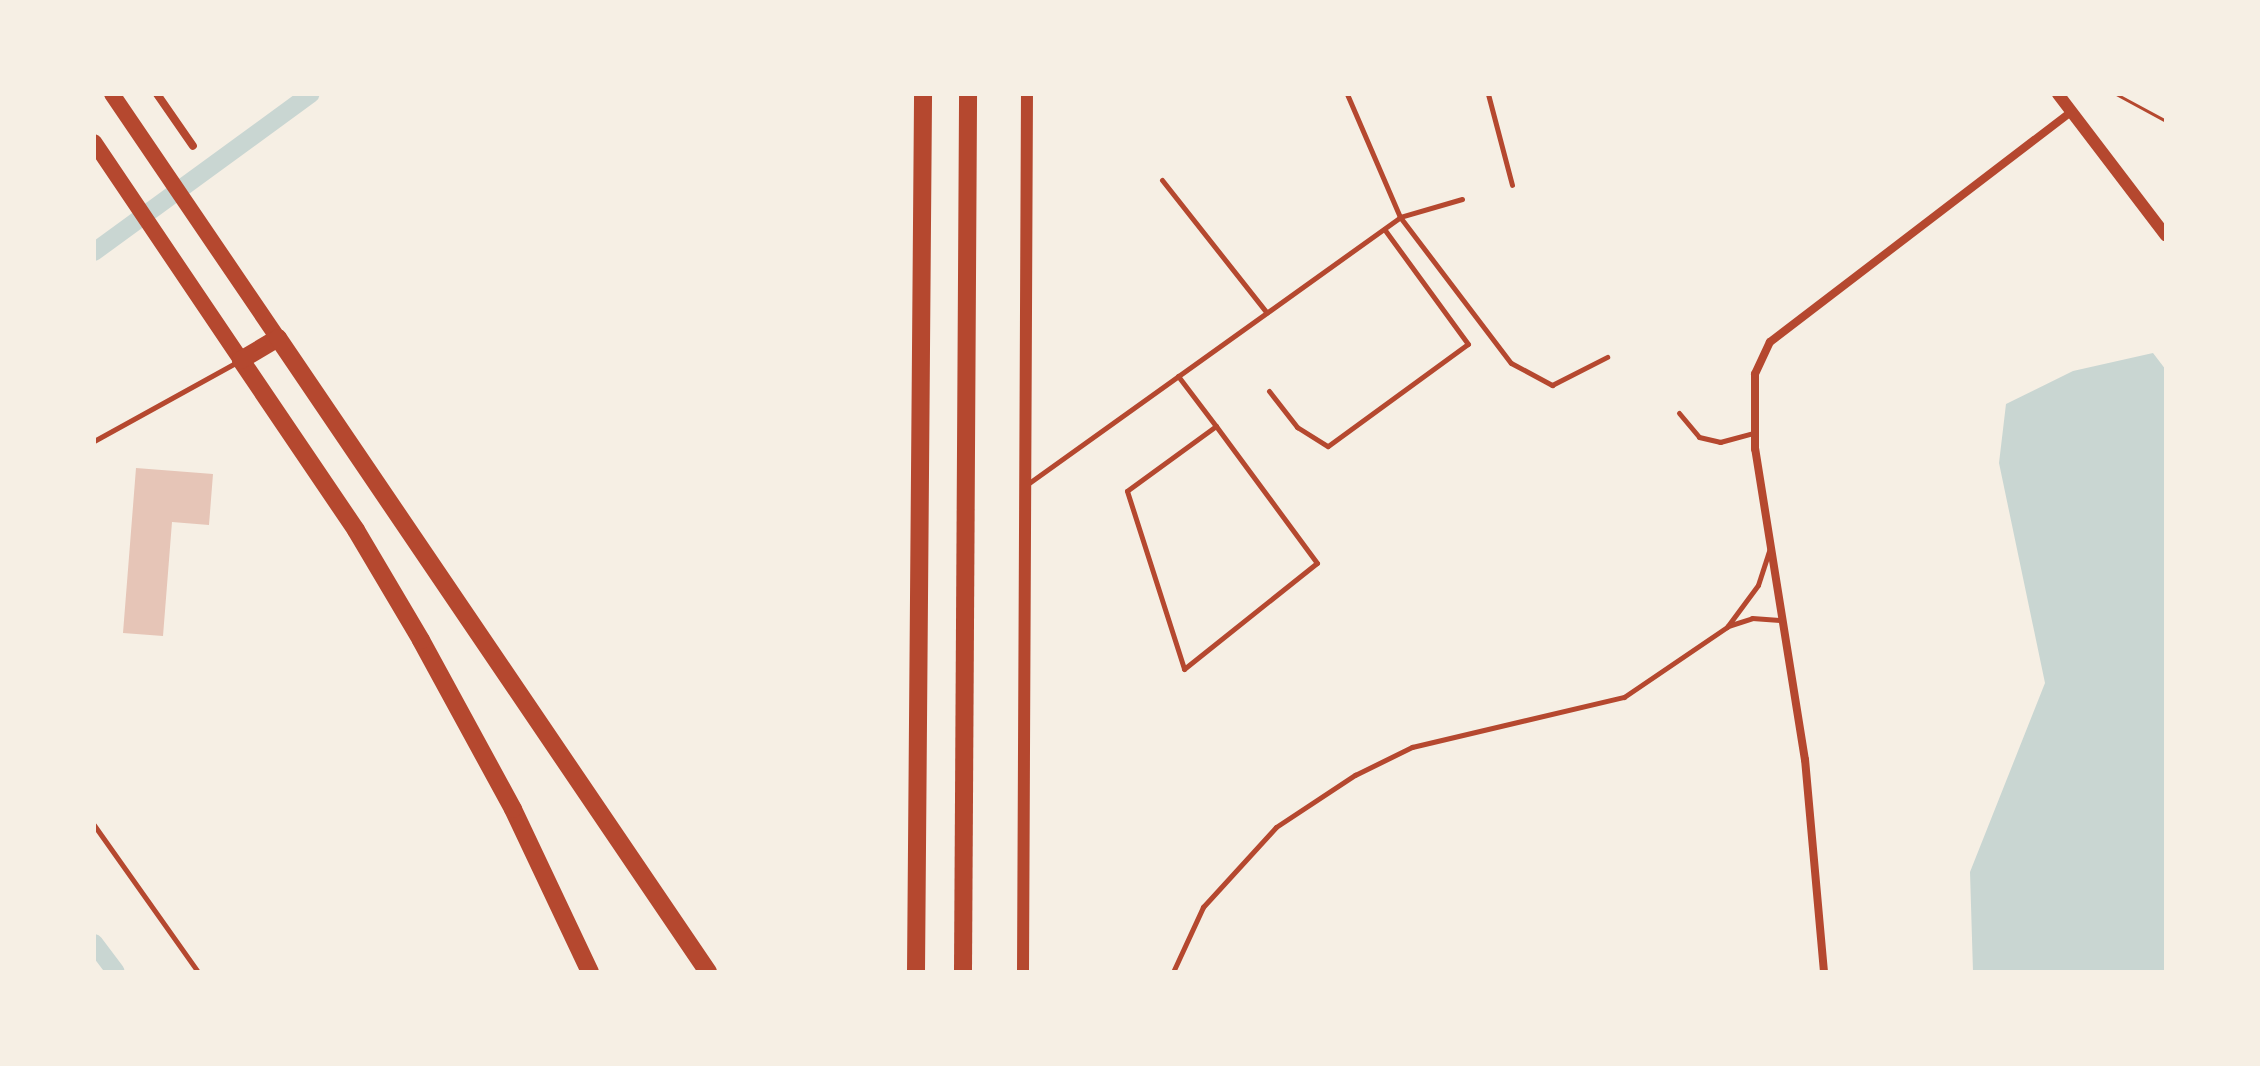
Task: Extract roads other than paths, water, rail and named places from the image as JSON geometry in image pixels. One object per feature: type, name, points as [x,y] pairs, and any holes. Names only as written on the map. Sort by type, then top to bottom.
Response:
[{"type":"highway","points":[[112,94],[708,972]]},
{"type":"highway","points":[[916,972],[923,94]]},
{"type":"highway","points":[[963,972],[968,94]]},
{"type":"highway","points":[[94,142],[356,530],[421,640],[513,809],[590,972]]},
{"type":"highway","points":[[241,360],[278,338]]},
{"type":"street","points":[[157,94],[193,146]]},
{"type":"street","points":[[1023,972],[1027,94]]},
{"type":"street","points":[[2058,94],[2166,236]]},
{"type":"street","points":[[1824,972],[1816,851],[1755,432],[1755,374],[1770,342],[2071,112]]},
{"type":"lane","points":[[1347,94],[1400,217],[1511,363],[1552,385],[1607,357]]},
{"type":"lane","points":[[1488,94],[1512,185]]},
{"type":"lane","points":[[1162,180],[1267,313]]},
{"type":"lane","points":[[1024,486],[1400,217],[1462,199]]},
{"type":"lane","points":[[1269,391],[1297,427],[1328,446],[1468,344],[1384,229]]},
{"type":"lane","points":[[94,441],[241,360]]},
{"type":"lane","points":[[1178,376],[1216,426],[1317,563],[1184,669],[1127,491],[1216,426]]},
{"type":"lane","points":[[1679,413],[1699,437],[1720,442],[1755,432]]},
{"type":"lane","points":[[1727,627],[1758,585],[1771,549]]},
{"type":"lane","points":[[1173,972],[1203,907],[1234,868],[1276,827],[1355,775],[1412,747],[1624,697],[1727,627],[1752,618],[1782,620]]},
{"type":"lane","points":[[94,825],[198,972]]},
{"type":"waterway","points":[[94,252],[311,94]]},
{"type":"waterway","points":[[94,943],[116,972]]}]
